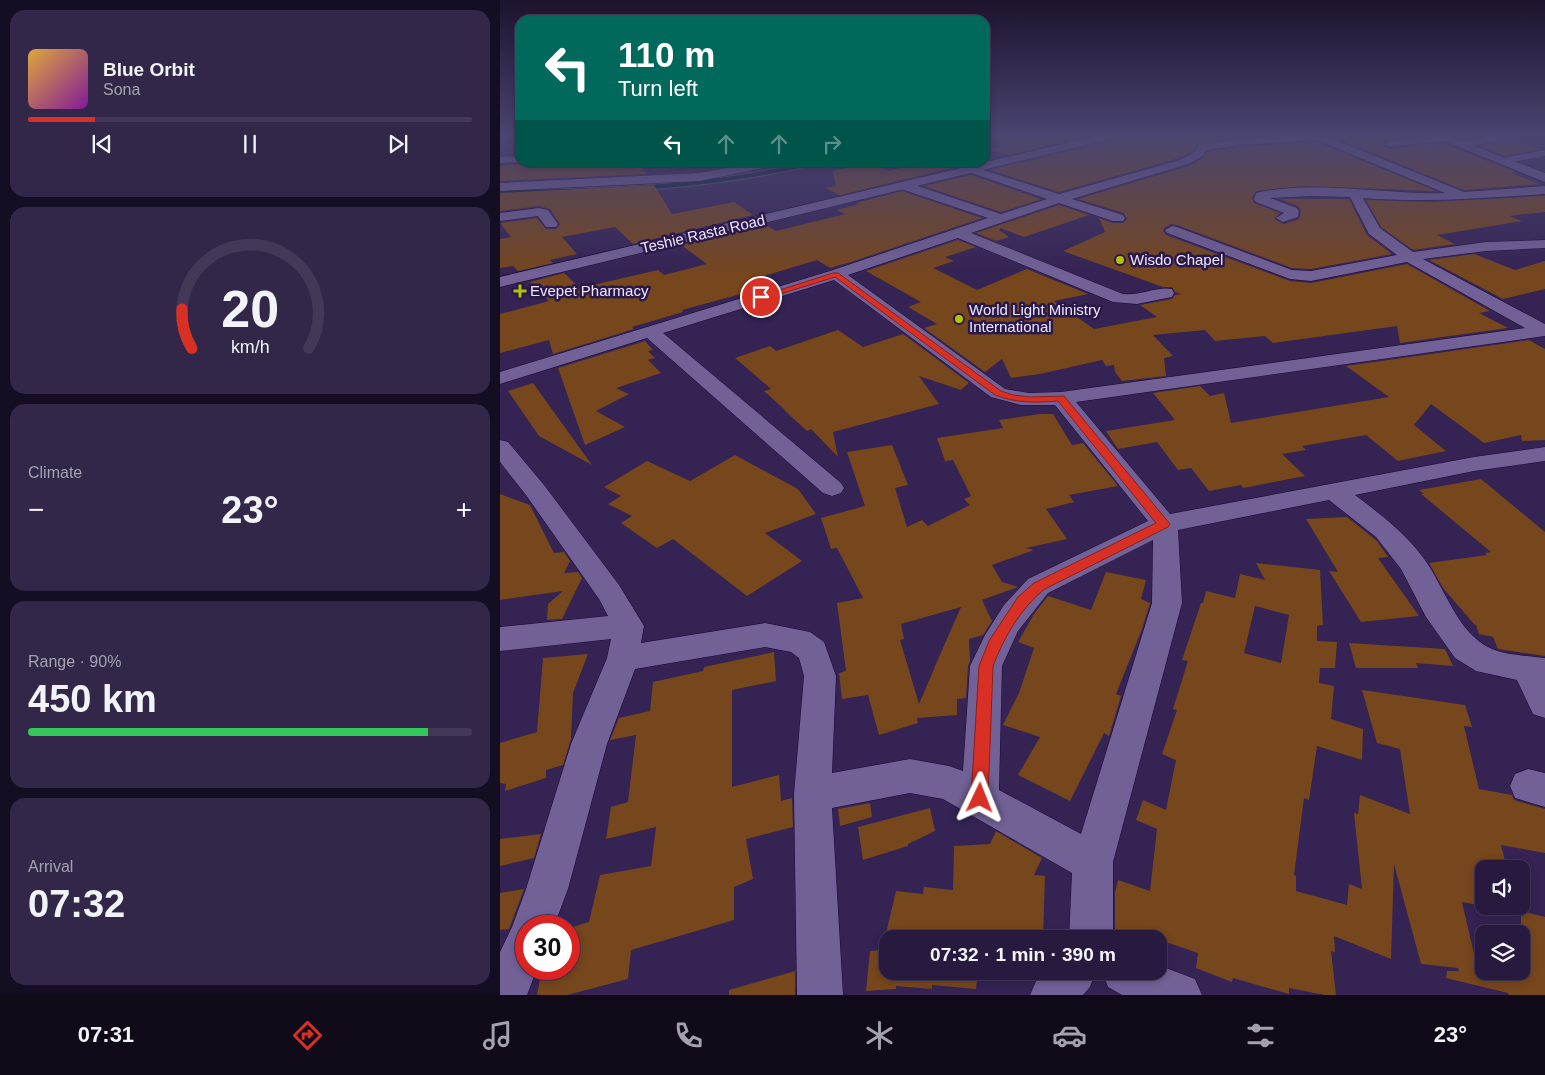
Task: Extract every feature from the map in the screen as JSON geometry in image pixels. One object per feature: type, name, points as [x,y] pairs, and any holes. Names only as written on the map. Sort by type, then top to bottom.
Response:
[{"type":"main road","name":"Teshie Rasta Road","points":[[500,282],[919,182]]},
{"type":"street","points":[[500,186],[571,182]]},
{"type":"street","points":[[1012,182],[1118,218]]},
{"type":"street","points":[[500,378],[836,274],[1061,198],[1114,182]]},
{"type":"street","points":[[1431,182],[1463,196]]},
{"type":"street","points":[[905,186],[1001,218]]},
{"type":"street","points":[[1283,218],[1293,214],[1292,211],[1260,199],[1260,196],[1291,191],[1401,197],[1463,196],[1545,190]]},
{"type":"street","points":[[1354,194],[1374,231],[1421,265],[1545,331]]},
{"type":"street","points":[[500,217],[539,212],[543,213],[551,224]]},
{"type":"street","points":[[1172,230],[1299,276],[1311,276],[1409,256],[1464,248],[1545,244]]},
{"type":"street","points":[[960,233],[1119,298],[1138,300],[1166,293]]},
{"type":"street","points":[[836,274],[998,393],[1012,398],[1030,400],[1060,398],[1545,331]]},
{"type":"street","points":[[650,332],[832,488]]},
{"type":"street","points":[[1060,398],[1164,524],[1166,538],[1167,603],[1093,862],[1091,930]]},
{"type":"street","points":[[500,447],[535,490],[609,592],[626,642],[589,744],[538,915]]},
{"type":"street","points":[[980,798],[986,666],[994,645],[1023,600],[1038,586],[1164,524],[1474,464],[1545,454]]},
{"type":"street","points":[[1334,491],[1385,531],[1413,564],[1436,609],[1466,649],[1487,662],[1537,670],[1545,704]]},
{"type":"street","points":[[500,639],[626,642],[765,635],[799,641],[813,651],[820,676],[813,794],[820,995]]},
{"type":"street","points":[[813,794],[910,776],[949,783],[980,798],[1093,862]]},
{"type":"street","points":[[504,995],[515,969]]},
{"type":"street","points":[[1053,995],[1066,980]]},
{"type":"street","points":[[1140,980],[1155,989],[1179,995]]},
{"type":"water","points":[[720,182],[622,192],[500,198],[500,190],[613,187]]},
{"type":"building","points":[[835,182],[892,182],[840,195],[825,188],[836,186]]},
{"type":"building","points":[[939,182],[993,182],[1041,199],[1001,212],[924,186]]},
{"type":"building","points":[[1029,182],[1093,182],[1059,192]]},
{"type":"building","points":[[1134,182],[1415,182],[1436,191],[1302,186],[1256,191],[1252,198],[1254,203],[1280,213],[1274,219],[1284,224],[1299,219],[1301,211],[1298,206],[1279,199],[1349,199],[1367,235],[1392,254],[1311,269],[1292,268],[1177,225],[1171,224],[1164,228],[1163,231],[1166,235],[1290,281],[1311,283],[1407,264],[1490,311],[1479,313],[1508,328],[1400,343],[1397,326],[1273,343],[1265,336],[1215,341],[1205,330],[1153,335],[1173,356],[1164,358],[1166,376],[1122,381],[1115,372],[1114,365],[1106,366],[1102,360],[1040,374],[1011,378],[1002,359],[985,372],[924,328],[937,324],[908,307],[921,302],[866,271],[958,240],[976,247],[945,257],[954,261],[933,268],[977,290],[1027,269],[1088,294],[1054,301],[1094,329],[1157,317],[1140,305],[1172,299],[1175,295],[1182,294],[1175,292],[1172,287],[1163,287],[1063,251],[1105,232],[1099,218],[1113,223],[1123,223],[1127,219],[1124,213],[1078,199]]},
{"type":"building","points":[[1445,182],[1540,184],[1464,190]]},
{"type":"building","points":[[654,185],[672,214],[734,202],[753,215],[633,244],[615,227],[562,237],[577,254],[550,260],[553,263],[518,271],[513,266],[500,268],[500,239],[511,237],[500,223],[537,218],[546,229],[556,229],[560,224],[550,209],[539,206],[500,211],[500,193]]},
{"type":"building","points":[[902,191],[982,218],[830,268],[817,260],[747,281],[759,289],[682,310],[683,312],[632,327],[634,329],[553,354],[549,340],[500,353],[500,314],[549,301],[530,282],[564,273],[580,288],[658,270],[664,275],[707,264],[681,245],[766,225],[776,231],[845,214],[837,210]]},
{"type":"building","points":[[1545,196],[1545,212],[1509,216],[1522,221],[1437,235],[1455,244],[1413,250],[1381,227],[1366,200],[1431,202]]},
{"type":"building","points":[[1059,205],[1089,215],[1024,237],[1000,228],[999,230],[1009,237],[996,241],[976,233]]},
{"type":"building","points":[[1474,254],[1515,270],[1545,261],[1545,289],[1503,299],[1429,260]]},
{"type":"building","points":[[838,330],[863,347],[903,334],[969,383],[961,390],[919,376],[939,404],[833,432],[838,457],[811,429],[807,431],[764,391],[771,389],[735,358],[770,346],[776,351]]},
{"type":"building","points":[[1529,340],[1545,349],[1545,440],[1522,441],[1521,435],[1484,443],[1431,404],[1414,425],[1446,451],[1398,461],[1366,435],[1302,446],[1306,450],[1282,454],[1305,476],[1243,488],[1241,485],[1209,491],[1191,468],[1178,470],[1157,442],[1118,449],[1106,431],[1175,420],[1153,393],[1200,386],[1210,396],[1224,393],[1231,423],[1389,397],[1346,366]]},
{"type":"building","points":[[645,341],[653,350],[648,351],[655,358],[648,360],[661,373],[616,388],[629,394],[596,411],[625,427],[585,445],[558,368]]},
{"type":"building","points":[[533,383],[592,465],[539,436],[508,391]]},
{"type":"building","points":[[1053,414],[1072,445],[1083,443],[1118,486],[1069,495],[1074,502],[1046,509],[1067,539],[1026,548],[1034,550],[992,565],[1002,582],[1018,587],[982,600],[992,621],[983,635],[969,639],[970,661],[966,698],[957,699],[957,715],[917,718],[918,723],[879,735],[868,695],[842,699],[839,673],[846,671],[837,603],[863,598],[837,548],[831,549],[821,518],[865,506],[847,452],[892,445],[908,485],[895,488],[907,527],[922,520],[928,526],[970,505],[964,499],[971,496],[953,460],[945,461],[937,438],[1003,428],[999,420]],"holes":[[[961,607],[919,704],[900,640],[904,639],[901,624]]]},
{"type":"building","points":[[735,455],[798,489],[816,514],[765,533],[802,561],[747,596],[673,539],[657,548],[621,523],[632,516],[608,504],[621,496],[604,487],[647,461],[690,481]]},
{"type":"building","points":[[1481,479],[1545,532],[1545,656],[1498,649],[1493,637],[1479,634],[1476,625],[1443,588],[1429,563],[1487,555],[1485,553],[1491,552],[1421,494],[1424,494],[1419,490]]},
{"type":"building","points":[[500,494],[530,505],[554,553],[564,552],[570,561],[564,573],[578,572],[582,578],[562,619],[547,620],[548,604],[563,591],[500,600]]},
{"type":"building","points":[[1347,517],[1377,541],[1388,557],[1378,558],[1419,616],[1361,622],[1329,571],[1338,572],[1306,519]]},
{"type":"building","points":[[1256,563],[1320,570],[1323,625],[1317,626],[1317,641],[1337,642],[1335,668],[1320,668],[1319,683],[1334,686],[1331,719],[1363,729],[1362,760],[1317,746],[1309,800],[1304,798],[1294,875],[1296,876],[1296,891],[1347,905],[1349,884],[1362,889],[1354,813],[1358,814],[1360,795],[1410,814],[1400,749],[1377,743],[1362,690],[1465,705],[1472,727],[1464,726],[1479,789],[1512,795],[1514,800],[1545,809],[1545,853],[1501,845],[1505,860],[1475,860],[1475,904],[1462,902],[1475,958],[1475,980],[1530,980],[1530,925],[1521,925],[1521,915],[1530,915],[1530,913],[1545,917],[1545,995],[1509,995],[1508,993],[1446,978],[1447,971],[1459,971],[1458,968],[1421,964],[1394,864],[1391,959],[1334,936],[1335,952],[1331,951],[1336,995],[1325,995],[1289,988],[1289,994],[1233,978],[1232,982],[1196,968],[1198,953],[1167,942],[1167,930],[1115,930],[1115,893],[1118,880],[1150,891],[1157,829],[1136,820],[1143,800],[1166,810],[1176,760],[1162,754],[1177,710],[1173,709],[1188,661],[1182,660],[1201,603],[1203,603],[1206,591],[1235,598],[1240,574],[1265,580]],"holes":[[[1255,606],[1289,615],[1281,663],[1244,653]]]},
{"type":"building","points":[[1106,572],[1146,580],[1141,599],[1150,603],[1142,629],[1116,694],[1121,696],[1109,736],[1104,733],[1070,801],[1018,775],[1040,737],[1003,725],[1019,693],[1034,648],[1018,642],[1034,614],[1048,596],[1091,610]]},
{"type":"building","points":[[1349,643],[1445,649],[1453,666],[1416,663],[1418,668],[1356,668]]},
{"type":"building","points":[[774,652],[776,681],[732,690],[732,787],[779,775],[781,801],[792,798],[793,827],[746,839],[753,879],[734,887],[734,920],[631,950],[628,979],[567,995],[537,995],[540,980],[580,980],[580,925],[589,922],[600,875],[651,866],[656,827],[606,839],[611,807],[628,802],[636,735],[610,740],[619,718],[650,711],[653,682],[703,671],[704,667]]},
{"type":"building","points":[[588,654],[573,693],[571,739],[563,765],[546,770],[546,778],[505,791],[506,784],[500,783],[500,743],[537,732],[543,658]]},
{"type":"building","points":[[870,803],[872,817],[840,826],[838,809]]},
{"type":"building","points":[[930,808],[935,831],[908,844],[908,846],[863,860],[858,827]]},
{"type":"building","points":[[996,831],[1042,858],[1034,875],[1045,876],[1043,930],[887,930],[896,891],[923,894],[924,887],[953,890],[954,846],[990,844]]},
{"type":"building","points":[[541,834],[534,858],[500,866],[500,839]]},
{"type":"building","points":[[524,889],[509,929],[500,930],[500,893]]},
{"type":"building","points":[[879,950],[879,980],[977,980],[976,989],[932,985],[932,989],[896,986],[896,989],[866,991],[870,951]]},
{"type":"building","points":[[795,971],[795,995],[729,995],[729,990]]},
{"type":"place","name":"Wisdo Chapel","points":[[1120,260]]},
{"type":"place","name":"Evepet Pharmacy","points":[[520,291]]},
{"type":"place","name":"World Light Ministry International","points":[[959,319]]},
{"type":"route","points":[[761,297],[836,274],[998,393],[1012,398],[1030,400],[1060,398],[1164,524],[1038,586],[1023,600],[994,645],[986,666],[980,798]]}]
